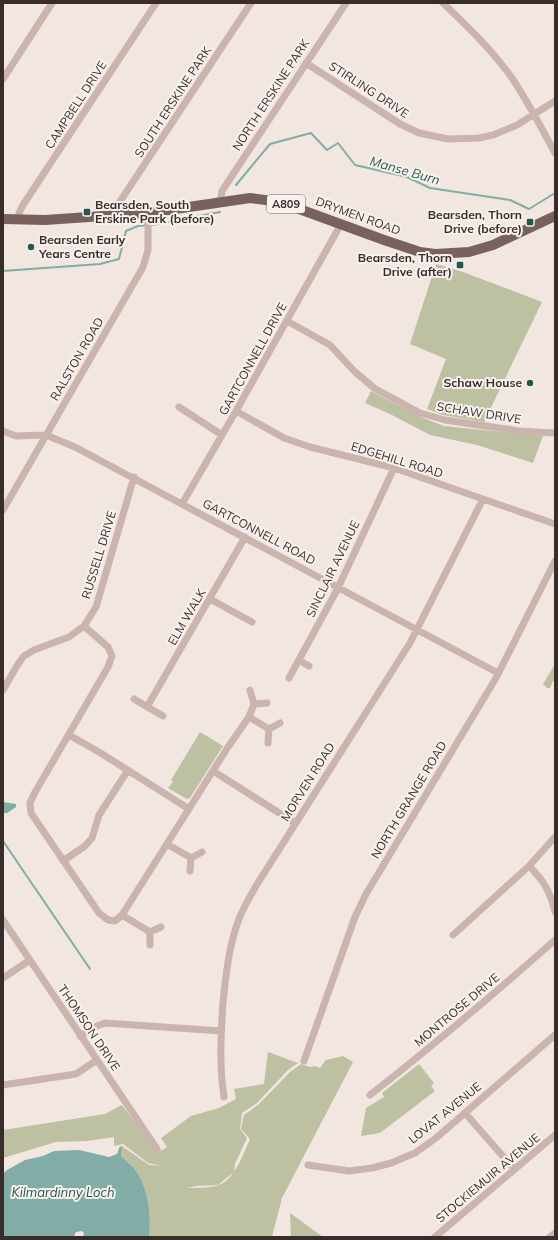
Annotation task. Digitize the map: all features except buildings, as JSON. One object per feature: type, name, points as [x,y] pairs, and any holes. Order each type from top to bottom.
[{"type":"main road","name":"DRYMEN ROAD","points":[[3,219],[45,220],[116,215],[148,216],[220,202],[250,198],[280,202],[420,252],[447,254],[468,252],[493,245],[555,216]]},
{"type":"street","points":[[3,79],[52,3]]},
{"type":"street","name":"CAMPBELL DRIVE","points":[[18,220],[19,213],[23,205],[156,3]]},
{"type":"street","name":"SOUTH ERSKINE PARK","points":[[116,215],[117,206],[251,3]]},
{"type":"street","name":"NORTH ERSKINE PARK","points":[[220,202],[222,191],[346,3]]},
{"type":"street","points":[[443,3],[468,27],[512,78],[535,115],[555,153]]},
{"type":"street","name":"STIRLING DRIVE","points":[[306,63],[400,124],[409,129],[430,136],[455,139],[479,138],[508,130],[535,115],[555,101]]},
{"type":"street","name":"RALSTON ROAD","points":[[3,510],[143,267],[148,250],[148,216]]},
{"type":"street","name":"GARTCONNELL DRIVE","points":[[182,504],[341,224]]},
{"type":"street","name":"SCHAW DRIVE","points":[[287,320],[330,345],[354,371],[374,388],[420,413],[445,420],[519,431],[555,433]]},
{"type":"street","points":[[179,407],[222,434]]},
{"type":"street","name":"EDGEHILL ROAD","points":[[236,411],[284,438],[310,447],[394,468],[555,524]]},
{"type":"street","name":"GARTCONNELL ROAD","points":[[3,431],[16,436],[46,435],[75,447],[134,477],[498,673]]},
{"type":"street","name":"SINCLAIR AVENUE","points":[[289,678],[338,587],[394,468]]},
{"type":"street","name":"RUSSELL DRIVE","points":[[3,690],[24,656],[34,650],[69,637],[84,626],[96,607],[134,477]]},
{"type":"street","name":"MORVEN ROAD","points":[[224,1097],[221,1080],[220,1057],[225,980],[231,945],[239,918],[256,886],[417,629],[483,499]]},
{"type":"street","name":"ELM WALK","points":[[147,707],[169,677],[245,537]]},
{"type":"street","name":"NORTH GRANGE ROAD","points":[[304,1061],[355,917],[366,894],[498,673],[555,561]]},
{"type":"street","points":[[210,599],[252,622]]},
{"type":"street","points":[[84,626],[108,647],[112,656],[108,667],[30,803],[31,813],[99,913],[108,920],[116,921],[122,915],[249,717],[254,704],[250,690]]},
{"type":"street","points":[[299,660],[309,666]]},
{"type":"street","points":[[134,700],[163,716]]},
{"type":"street","points":[[254,704],[266,703]]},
{"type":"street","points":[[249,717],[269,729]]},
{"type":"street","points":[[269,729],[280,723]]},
{"type":"street","points":[[268,743],[269,729]]},
{"type":"street","points":[[69,735],[189,809]]},
{"type":"street","points":[[63,861],[85,846],[92,838],[99,815],[128,770]]},
{"type":"street","points":[[213,771],[295,824]]},
{"type":"street","points":[[453,935],[529,866],[555,837]]},
{"type":"street","points":[[167,844],[191,858]]},
{"type":"street","points":[[191,858],[202,852]]},
{"type":"street","points":[[190,871],[191,858]]},
{"type":"street","points":[[529,866],[548,888],[555,912]]},
{"type":"street","points":[[122,915],[150,932]]},
{"type":"street","name":"THOMSON DRIVE","points":[[3,920],[157,1149]]},
{"type":"street","points":[[150,932],[161,926]]},
{"type":"street","points":[[150,932],[150,945]]},
{"type":"street","name":"MONTROSE DRIVE","points":[[370,1095],[428,1049],[555,940]]},
{"type":"street","points":[[3,978],[30,960]]},
{"type":"street","points":[[80,1036],[96,1026],[105,1023],[221,1031]]},
{"type":"street","name":"LOVAT AVENUE","points":[[308,1165],[349,1171],[392,1164],[415,1153],[436,1138],[555,1035]]},
{"type":"street","points":[[3,1085],[76,1074],[97,1060]]},
{"type":"street","points":[[465,1113],[514,1169]]},
{"type":"street","name":"STOCKIEMUIR AVENUE","points":[[435,1237],[555,1135]]},
{"type":"street","points":[[550,1237],[555,1233]]},
{"type":"green space","points":[[436,264],[463,272],[542,302],[484,422],[443,415],[427,409],[446,359],[410,344]]},
{"type":"green space","points":[[371,391],[423,418],[444,426],[543,436],[533,463],[477,445],[430,435],[365,403]]},
{"type":"green space","points":[[555,664],[555,681],[553,681],[550,688],[547,688],[543,684]]},
{"type":"green space","points":[[200,732],[223,746],[190,798],[187,799],[168,788],[173,782],[171,780]]},
{"type":"green space","points":[[268,1052],[298,1063],[288,1070],[257,1103],[242,1113],[240,1129],[247,1138],[235,1164],[234,1172],[250,1139],[241,1129],[244,1115],[259,1104],[290,1072],[301,1064],[320,1068],[326,1060],[343,1056],[353,1062],[282,1198],[272,1237],[149,1237],[150,1219],[148,1200],[138,1174],[121,1156],[122,1149],[120,1146],[149,1165],[161,1166],[148,1163],[123,1144],[114,1146],[114,1137],[87,1141],[56,1142],[3,1158],[3,1130],[105,1114],[122,1105],[157,1153],[167,1147],[161,1138],[191,1116],[219,1108],[236,1099],[234,1089],[264,1084]],"holes":[[[233,1172],[225,1182],[219,1185],[187,1188],[218,1185]]]},
{"type":"green space","points":[[419,1064],[434,1083],[431,1086],[435,1091],[380,1133],[361,1136],[366,1108],[384,1097],[382,1093]]},
{"type":"green space","points":[[290,1213],[323,1237],[291,1237]]},
{"type":"water","points":[[3,802],[16,804],[16,807],[7,813],[3,813]]},
{"type":"water","name":"Kilmardinny Loch","points":[[120,1146],[122,1149],[121,1156],[138,1174],[148,1200],[150,1219],[149,1237],[83,1237],[84,1233],[82,1231],[76,1232],[74,1237],[3,1237],[3,1174],[7,1170],[25,1160],[43,1156],[54,1151],[79,1150],[109,1157],[117,1154]]},
{"type":"waterway","name":"Manse Burn","points":[[236,185],[270,144],[311,133],[327,150],[338,143],[355,165],[407,177],[430,188],[510,200],[529,209],[555,193]]},
{"type":"waterway","name":"Manse Burn","points":[[3,271],[100,264],[119,259],[126,231],[138,226],[159,224],[220,212]]},
{"type":"waterway","points":[[3,841],[90,969]]},
{"type":"place","name":"Bearsden, South Erskine Park (before)","points":[[87,212]]},
{"type":"place","name":"Bearsden, Thorn Drive (before)","points":[[530,222]]},
{"type":"place","name":"Bearsden Early Years Centre","points":[[31,247]]},
{"type":"place","name":"Bearsden, Thorn Drive (after)","points":[[460,265]]},
{"type":"place","name":"Schaw House","points":[[530,383]]}]
